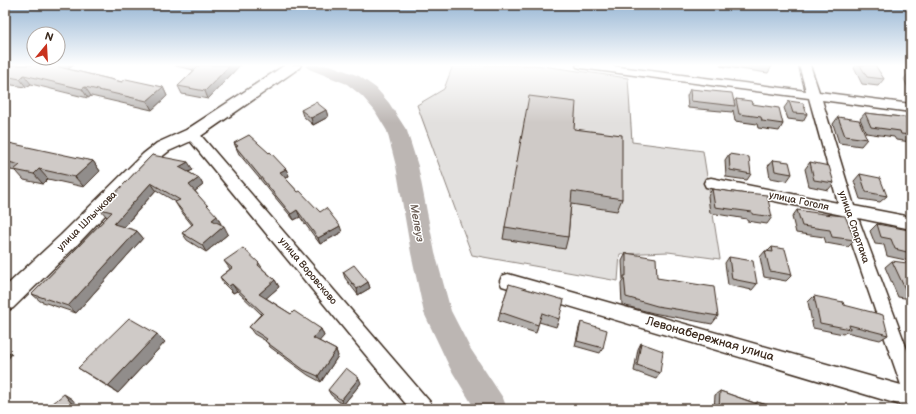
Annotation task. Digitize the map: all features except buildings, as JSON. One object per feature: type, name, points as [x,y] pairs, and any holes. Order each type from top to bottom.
[{"type":"street","name":"улица Шлычкова","points":[[5,301],[68,241],[149,158],[162,147],[192,134],[267,84]]},
{"type":"street","points":[[736,84],[911,108]]},
{"type":"street","name":"улица Спартака","points":[[811,84],[848,211],[911,386]]},
{"type":"street","name":"улица Воровсково","points":[[192,134],[423,409]]},
{"type":"street","name":"улица Гоголя","points":[[711,183],[911,223]]},
{"type":"street","name":"Левонабережная улица","points":[[508,281],[911,398]]},
{"type":"shaded area","points":[[446,84],[628,84],[632,142],[703,151],[720,259],[668,252],[620,254],[618,281],[472,255],[417,105],[444,89]]},
{"type":"waterway","name":"Мелеуз","points":[[359,84],[369,92],[382,107],[397,131],[407,166],[423,253],[438,313],[460,358],[492,409]]}]
